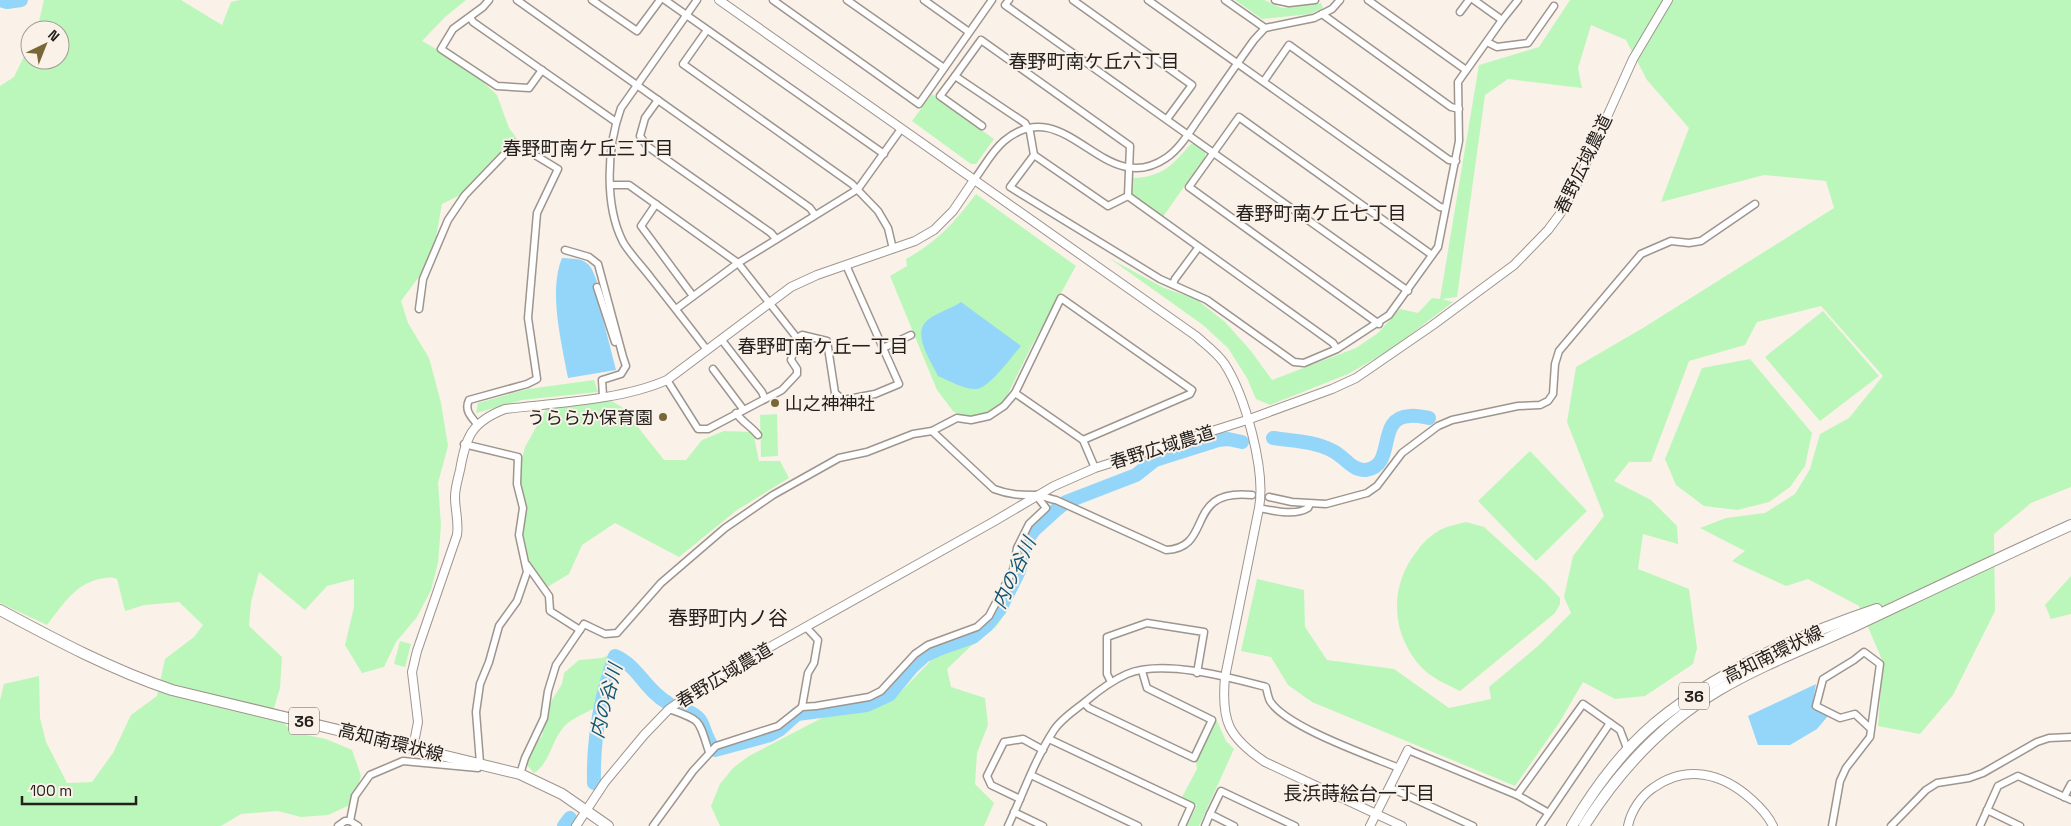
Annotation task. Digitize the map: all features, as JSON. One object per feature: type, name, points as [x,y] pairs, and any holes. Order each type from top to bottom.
[{"type":"main road","name":"36","points":[[1856,620],[1918,595],[2071,525]]},
{"type":"main road","name":"高知南環状線","points":[[0,610],[93,658],[139,679],[172,690],[520,774],[562,794],[608,826]]},
{"type":"main road","name":"高知南環状線","points":[[1572,826],[1604,779],[1628,751],[1654,724],[1682,703],[1734,670],[1793,640],[1856,620]]},
{"type":"main road","name":"高知南環状線","points":[[1584,826],[1611,786],[1634,758],[1661,732],[1688,711],[1717,691],[1746,675],[1856,620]]},
{"type":"street","points":[[489,0],[483,7],[453,29],[441,49],[497,86],[528,88],[542,70]]},
{"type":"street","points":[[518,0],[810,208],[815,215]]},
{"type":"street","points":[[592,0],[637,31],[660,0]]},
{"type":"street","points":[[665,0],[884,154]]},
{"type":"street","points":[[697,0],[621,108],[616,122],[612,145],[611,184],[615,219],[624,244],[707,350]]},
{"type":"street","points":[[720,0],[1196,336],[1212,349],[1224,363],[1234,382],[1247,420],[1261,481],[1259,508],[1225,677],[1224,711],[1233,733],[1250,752],[1265,762],[1402,826]]},
{"type":"street","points":[[773,0],[919,104],[992,0]]},
{"type":"street","points":[[848,0],[944,68]]},
{"type":"street","points":[[924,0],[969,32]]},
{"type":"street","points":[[998,0],[1007,3],[1408,290]]},
{"type":"street","points":[[1073,0],[1192,85],[1167,119]]},
{"type":"street","points":[[1148,0],[1440,207],[1446,208]]},
{"type":"street","points":[[1225,0],[1265,28]]},
{"type":"street","points":[[1275,0],[1289,3],[1315,0]]},
{"type":"street","points":[[413,748],[418,722],[412,672],[417,651],[457,536],[455,492],[464,444],[478,425],[489,415],[505,409],[648,388],[667,380],[768,302],[791,287],[817,275],[915,241],[934,230],[953,211],[1000,145],[1027,127],[1044,127],[1062,132],[1105,160],[1119,166],[1129,168],[1147,167],[1165,160],[1188,134],[1265,28],[1314,18],[1332,9],[1340,0]]},
{"type":"street","points":[[1368,0],[1466,70]]},
{"type":"street","points":[[1460,12],[1469,0]]},
{"type":"street","points":[[1474,0],[1502,20]]},
{"type":"street","points":[[1034,154],[1010,187],[1160,279],[1207,300],[1294,362],[1304,363],[1337,349],[1390,315],[1438,247],[1459,141],[1458,82],[1518,0]]},
{"type":"street","name":"春野広域農道","points":[[576,826],[621,761],[669,709],[711,680],[993,522],[1036,495],[1095,468],[1247,420],[1332,389],[1356,378],[1433,325],[1514,264],[1531,249],[1552,225],[1574,190],[1633,59],[1668,0]]},
{"type":"street","points":[[1487,42],[1497,47],[1528,43],[1554,6]]},
{"type":"street","points":[[1322,14],[1451,107],[1458,109]]},
{"type":"street","points":[[470,17],[473,22],[616,122]]},
{"type":"street","points":[[707,30],[683,64],[858,189],[881,216],[888,228],[893,249]]},
{"type":"street","points":[[982,126],[940,96],[980,40],[1130,146],[1128,196]]},
{"type":"street","points":[[1264,81],[1289,45],[1449,160],[1456,161]]},
{"type":"street","points":[[955,76],[1026,123],[1030,132],[1034,154],[1108,206],[1128,196]]},
{"type":"street","points":[[658,100],[645,118],[640,136],[647,146],[771,233],[776,239]]},
{"type":"street","points":[[1378,324],[1189,187],[1239,117],[1432,255]]},
{"type":"street","points":[[676,309],[738,263],[858,189],[901,129]]},
{"type":"street","points":[[419,309],[423,279],[448,220],[465,195],[515,144],[558,169],[537,213],[528,318],[537,379],[527,384],[469,400],[467,405],[470,416],[478,425]]},
{"type":"street","points":[[611,184],[629,184],[738,263],[797,338]]},
{"type":"street","points":[[1128,196],[1333,343],[1337,349]]},
{"type":"street","points":[[656,204],[641,226],[693,296]]},
{"type":"street","points":[[1269,497],[1310,504],[1326,504],[1367,493],[1377,486],[1402,453],[1438,426],[1518,406],[1540,405],[1548,401],[1552,394],[1555,364],[1559,351],[1641,254],[1671,241],[1689,242],[1701,240],[1755,204]]},
{"type":"street","points":[[1173,284],[1198,248]]},
{"type":"street","points":[[565,250],[589,257],[598,264],[626,366],[621,374],[602,380],[603,396]]},
{"type":"street","points":[[667,380],[698,429],[708,429],[782,390],[797,374],[797,369],[791,360],[797,338],[802,335],[827,341],[835,393],[843,400],[875,394],[898,384],[884,348],[846,265]]},
{"type":"street","points":[[597,286],[620,357],[623,357]]},
{"type":"street","points":[[520,774],[525,758],[544,718],[548,691],[556,665],[584,624],[606,634],[618,633],[661,583],[725,528],[773,495],[839,458],[867,452],[913,434],[932,431],[957,418],[971,420],[989,416],[1004,406],[1015,392],[1061,298],[1192,390],[1190,394],[1083,440]]},
{"type":"street","points":[[884,348],[911,335]]},
{"type":"street","points":[[721,339],[762,392],[764,399]]},
{"type":"street","points":[[714,369],[743,409]]},
{"type":"street","points":[[1015,392],[1083,440],[1095,468]]},
{"type":"street","points":[[736,413],[743,423],[752,427],[758,435]]},
{"type":"street","points":[[932,431],[994,489],[1026,497],[1036,495],[1056,500],[1166,550],[1176,549],[1192,539],[1206,509],[1213,502],[1226,495],[1252,495]]},
{"type":"street","points":[[350,820],[356,796],[370,775],[403,760],[478,768],[480,763],[476,712],[480,684],[489,662],[499,626],[517,601],[526,572],[526,565],[519,535],[522,508],[517,484],[518,457],[464,444]]},
{"type":"street","points":[[653,826],[693,771],[712,749],[778,726],[802,707],[869,697],[881,691],[915,654],[928,645],[977,627],[989,616],[1013,570],[1017,548],[1028,524],[1046,508],[1036,495]]},
{"type":"street","points":[[1259,508],[1281,512],[1303,511],[1310,504]]},
{"type":"street","points":[[526,565],[549,596],[550,611],[580,630]]},
{"type":"street","points":[[1111,682],[1108,674],[1107,637],[1147,623],[1204,632],[1197,673]]},
{"type":"street","points":[[802,707],[808,673],[814,663],[818,640],[806,627]]},
{"type":"street","points":[[1832,826],[1840,781],[1846,768],[1870,738],[1880,664],[1864,652],[1823,679],[1816,706],[1840,718],[1855,714],[1871,729]]},
{"type":"street","points":[[1008,826],[1043,750],[1056,727],[1111,682],[1142,670],[1163,668],[1225,677],[1266,687],[1270,701],[1294,722],[1309,731],[1400,768]]},
{"type":"street","points":[[1084,703],[1090,708],[1194,758],[1212,720],[1147,688],[1142,670]]},
{"type":"street","points":[[1516,795],[1584,704],[1620,730],[1628,751]]},
{"type":"street","points":[[669,709],[695,719],[700,724],[712,749]]},
{"type":"street","points":[[1540,826],[1547,812],[1610,723]]},
{"type":"street","points":[[1891,826],[1926,790],[1937,783],[1969,778],[2037,742],[2049,738],[2071,737]]},
{"type":"street","points":[[1020,799],[991,785],[987,776],[1004,742],[1023,739],[1043,750]]},
{"type":"street","points":[[1049,739],[1191,806],[1182,826]]},
{"type":"street","points":[[1370,826],[1391,788],[1408,750],[1516,795],[1547,812]]},
{"type":"street","points":[[1628,826],[1636,805],[1646,793],[1660,783],[1678,775],[1698,773],[1713,775],[1730,783],[1764,811],[1773,826]]},
{"type":"street","points":[[1031,775],[1138,826]]},
{"type":"street","points":[[1980,826],[1998,786],[2018,776],[2068,798],[2071,784]]},
{"type":"street","points":[[1391,788],[1472,826]]},
{"type":"street","points":[[1205,826],[1221,791],[1295,826]]},
{"type":"street","points":[[1987,810],[2020,826]]},
{"type":"street","points":[[1014,812],[1043,826]]},
{"type":"street","points":[[1210,814],[1234,826]]},
{"type":"street","points":[[338,826],[344,821],[350,820],[358,826]]},
{"type":"green space","points":[[44,0],[181,0],[222,25],[231,2],[240,0],[466,0],[445,17],[422,41],[466,66],[497,95],[509,128],[516,137],[460,195],[442,204],[436,237],[421,274],[401,301],[408,323],[429,358],[441,403],[448,446],[438,483],[441,525],[438,563],[431,590],[417,617],[396,642],[384,667],[362,673],[345,645],[354,607],[354,579],[327,586],[305,610],[259,572],[251,602],[249,626],[282,657],[280,688],[273,711],[292,732],[326,739],[352,750],[361,776],[352,804],[328,815],[301,817],[278,811],[241,814],[221,826],[0,826],[0,700],[4,684],[39,676],[40,718],[46,742],[67,783],[92,782],[113,753],[131,715],[157,696],[165,659],[194,637],[203,625],[179,602],[144,605],[125,611],[117,579],[112,578],[99,579],[82,586],[69,597],[47,625],[0,603],[0,86],[14,77],[20,65],[20,70],[70,70],[70,20],[39,20]]},
{"type":"green space","points":[[1235,0],[1264,0],[1282,8],[1321,3],[1323,8],[1310,14],[1262,19]]},
{"type":"green space","points":[[1570,0],[2071,0],[2071,487],[2031,503],[1994,534],[1995,611],[1953,695],[1920,734],[1878,726],[1883,662],[1859,606],[1808,579],[1786,586],[1732,561],[1745,551],[1700,528],[1726,518],[1765,513],[1795,494],[1810,469],[1820,434],[1849,418],[1883,376],[1821,306],[1757,322],[1745,345],[1689,361],[1651,462],[1629,462],[1614,481],[1651,500],[1677,526],[1678,544],[1643,534],[1638,569],[1689,589],[1697,648],[1693,664],[1645,696],[1615,699],[1583,682],[1559,723],[1515,786],[1312,702],[1288,685],[1271,657],[1241,651],[1257,579],[1304,590],[1305,627],[1327,660],[1394,669],[1449,708],[1491,699],[1489,687],[1538,646],[1571,613],[1564,597],[1573,556],[1604,516],[1567,422],[1576,367],[1643,328],[1834,208],[1826,181],[1764,175],[1661,202],[1689,128],[1647,80],[1626,40],[1591,25],[1578,68],[1582,88],[1508,79],[1485,95],[1457,297],[1442,299],[1453,302],[1390,350],[1348,374],[1270,405],[1256,399],[1247,378],[1228,348],[1203,325],[1109,258],[1164,288],[1196,299],[1225,322],[1251,351],[1272,380],[1356,348],[1378,333],[1400,309],[1418,313],[1432,298],[1440,299],[1479,65],[1539,47]]},
{"type":"green space","points":[[932,94],[994,139],[976,164],[971,164],[912,121]]},
{"type":"green space","points":[[1191,144],[1196,144],[1205,151],[1205,157],[1162,218],[1131,195],[1132,178],[1159,173],[1166,169]]},
{"type":"green space","points":[[976,194],[1076,266],[1031,347],[1004,402],[983,415],[962,417],[953,411],[937,390],[890,276],[907,266],[906,259],[927,246],[945,231]]},
{"type":"green space","points":[[1823,311],[1879,376],[1820,421],[1765,357]]},
{"type":"green space","points":[[1750,359],[1812,433],[1805,466],[1790,487],[1769,502],[1737,510],[1704,506],[1676,485],[1665,459],[1702,368]]},
{"type":"green space","points":[[594,380],[598,392],[522,400],[476,413],[478,403],[528,389]]},
{"type":"green space","points":[[608,399],[622,407],[664,460],[686,460],[702,440],[724,431],[753,432],[759,461],[780,461],[789,478],[737,510],[679,557],[615,523],[582,545],[569,574],[544,589],[532,572],[523,544],[525,504],[519,470],[525,447],[545,411],[556,407]]},
{"type":"green space","points":[[777,414],[778,456],[761,457],[760,415]]},
{"type":"green space","points":[[1530,451],[1587,511],[1536,561],[1478,501]]},
{"type":"green space","points":[[1466,522],[1484,527],[1546,583],[1560,598],[1560,604],[1555,613],[1460,691],[1431,675],[1416,661],[1402,634],[1398,620],[1397,605],[1402,577],[1408,564],[1420,547],[1438,531]]},
{"type":"green space","points":[[2071,576],[2071,614],[2051,619],[2045,605]]},
{"type":"green space","points":[[997,603],[1009,608],[996,627],[971,646],[947,669],[951,687],[985,698],[988,725],[977,753],[975,784],[994,803],[984,826],[720,826],[711,806],[720,784],[733,768],[749,756],[839,709],[868,709],[892,701],[940,651],[972,628]]},
{"type":"green space","points":[[400,641],[411,644],[405,667],[394,664]]},
{"type":"green space","points":[[615,652],[606,690],[601,701],[563,728],[544,764],[534,773],[527,765],[530,751],[542,736],[545,718],[552,700],[562,684],[564,673],[579,660],[602,658]]},
{"type":"green space","points":[[1214,720],[1217,721],[1226,741],[1234,749],[1199,826],[1187,826],[1197,805],[1182,797],[1197,769],[1196,762]]},
{"type":"water","points":[[562,258],[581,260],[586,262],[592,269],[597,282],[594,284],[616,370],[568,378],[556,302],[558,271]]},
{"type":"water","points":[[961,302],[1021,346],[994,378],[981,388],[971,389],[938,376],[927,355],[922,339],[921,331],[929,319]]},
{"type":"water","points":[[1816,684],[1812,707],[1828,716],[1817,729],[1790,745],[1758,745],[1748,716]]},
{"type":"waterway","points":[[0,0],[7,2],[21,0]]},
{"type":"waterway","name":"内の谷川","points":[[1273,438],[1319,445],[1337,454],[1357,468],[1366,470],[1375,467],[1381,460],[1389,432],[1399,418],[1412,416],[1429,418]]},
{"type":"waterway","name":"内の谷川","points":[[676,707],[688,711],[700,720],[715,750],[770,735],[779,730],[797,714],[867,705],[889,695],[912,667],[924,656],[973,637],[986,626],[1000,609],[1019,571],[1025,543],[1034,530],[1066,502],[1136,475],[1155,460],[1218,440],[1228,439],[1242,442]]},
{"type":"waterway","name":"内の谷川","points":[[594,783],[599,718],[615,656],[630,666],[660,698],[668,703]]},
{"type":"waterway","name":"内の谷川","points":[[564,826],[570,818]]},
{"type":"place","name":"山之神神社","points":[[775,403]]},
{"type":"place","name":"うららか保育園","points":[[663,417]]},
{"type":"district","name":"春野町南ケ丘六丁目","points":[[1094,61]]},
{"type":"district","name":"春野町南ケ丘三丁目","points":[[588,148]]},
{"type":"district","name":"春野町南ケ丘七丁目","points":[[1321,213]]},
{"type":"district","name":"春野町南ケ丘一丁目","points":[[823,346]]},
{"type":"district","name":"春野町内ノ谷","points":[[728,618]]},
{"type":"district","name":"長浜蒔絵台一丁目","points":[[1359,793]]}]
